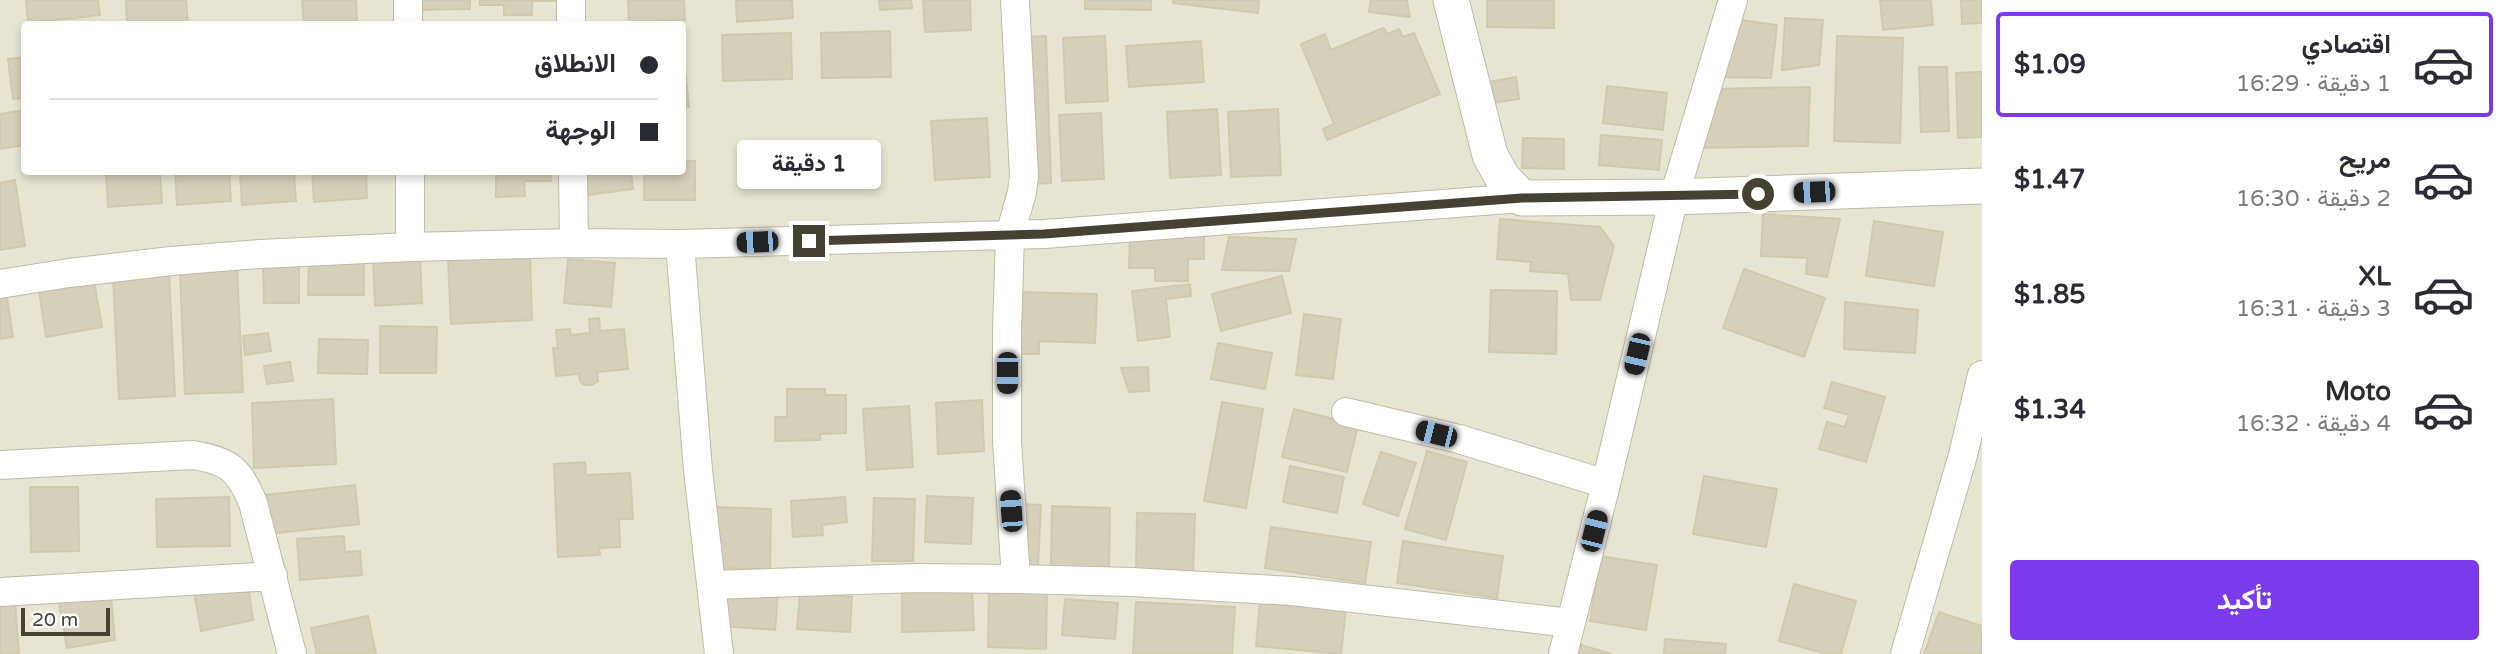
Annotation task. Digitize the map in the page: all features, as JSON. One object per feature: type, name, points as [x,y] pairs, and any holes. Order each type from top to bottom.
[{"type":"street","points":[[408,0],[408,21]]},
{"type":"street","points":[[571,0],[571,21]]},
{"type":"street","points":[[1015,0],[1024,175],[1010,235],[1007,441],[1016,579]]},
{"type":"street","points":[[1451,0],[1490,155],[1502,177],[1522,198]]},
{"type":"street","points":[[1563,654],[1674,197],[1733,0]]},
{"type":"street","points":[[410,175],[410,247]]},
{"type":"street","points":[[573,175],[574,243]]},
{"type":"street","points":[[0,284],[171,261],[260,254],[410,247],[574,243],[680,244],[1010,235],[1522,198],[1674,197],[1982,186]]},
{"type":"street","points":[[680,244],[698,470],[719,654]]},
{"type":"street","points":[[1905,654],[1972,457],[1982,375]]},
{"type":"street","points":[[1346,412],[1459,439],[1606,484]]},
{"type":"street","points":[[0,465],[193,455],[218,460],[232,467],[245,484],[273,576],[292,654]]},
{"type":"street","points":[[0,592],[273,576]]},
{"type":"street","points":[[711,585],[917,578],[1132,582],[1292,592],[1570,623]]},
{"type":"shaded area","points":[[0,0],[1982,0],[1982,654],[0,654]]},
{"type":"building","points":[[26,0],[98,0],[100,15],[28,21]]},
{"type":"building","points":[[126,0],[186,0],[188,21],[127,21]]},
{"type":"building","points":[[302,0],[356,0],[357,21],[304,21]]},
{"type":"building","points":[[418,0],[470,0],[470,9],[418,10]]},
{"type":"building","points":[[480,0],[557,1],[532,1],[532,15],[504,15],[504,5],[480,5]]},
{"type":"building","points":[[628,0],[684,0],[685,20],[629,21]]},
{"type":"building","points":[[736,0],[792,0],[793,18],[737,22]]},
{"type":"building","points":[[879,0],[911,0],[912,8],[880,10]]},
{"type":"building","points":[[923,0],[970,0],[971,30],[925,32]]},
{"type":"building","points":[[1085,0],[1151,0],[1151,10],[1085,9]]},
{"type":"building","points":[[1173,0],[1259,0],[1258,13],[1173,3]]},
{"type":"building","points":[[1371,0],[1407,0],[1410,17],[1369,12]]},
{"type":"building","points":[[1487,0],[1554,0],[1554,28],[1487,27]]},
{"type":"building","points":[[1880,0],[1931,0],[1933,25],[1883,30]]},
{"type":"building","points":[[1961,0],[1982,0],[1982,23],[1962,24]]},
{"type":"building","points":[[1785,18],[1823,20],[1819,65],[1782,70]]},
{"type":"building","points":[[1735,19],[1777,25],[1771,78],[1717,77]]},
{"type":"building","points":[[1383,28],[1388,34],[1399,29],[1403,37],[1414,33],[1440,94],[1327,140],[1323,129],[1334,124],[1301,44],[1325,34],[1331,50]]},
{"type":"building","points":[[890,31],[891,77],[822,78],[821,33]]},
{"type":"building","points":[[791,33],[792,79],[723,81],[722,35]]},
{"type":"building","points":[[1046,36],[1051,183],[1028,184],[1022,37]]},
{"type":"building","points":[[1105,36],[1108,101],[1066,103],[1063,38]]},
{"type":"building","points":[[1837,36],[1903,38],[1900,143],[1834,141]]},
{"type":"building","points":[[1201,41],[1204,82],[1129,87],[1126,46]]},
{"type":"building","points":[[21,57],[21,98],[13,99],[8,59]]},
{"type":"building","points":[[1919,67],[1947,67],[1949,131],[1921,132]]},
{"type":"building","points":[[1982,72],[1982,137],[1958,138],[1956,73]]},
{"type":"building","points":[[1516,77],[1519,99],[1492,103],[1489,82]]},
{"type":"building","points":[[686,79],[689,107],[686,107]]},
{"type":"building","points":[[1607,86],[1667,93],[1663,130],[1603,123]]},
{"type":"building","points":[[1810,87],[1808,146],[1697,148],[1713,89]]},
{"type":"building","points":[[1217,109],[1221,175],[1170,178],[1167,112]]},
{"type":"building","points":[[1278,109],[1281,175],[1231,177],[1228,112]]},
{"type":"building","points":[[21,110],[21,146],[0,149],[0,114]]},
{"type":"building","points":[[1101,113],[1104,179],[1062,181],[1059,115]]},
{"type":"building","points":[[987,118],[990,177],[935,180],[931,121]]},
{"type":"building","points":[[1601,135],[1662,140],[1659,170],[1599,165]]},
{"type":"building","points":[[1523,138],[1564,139],[1564,169],[1522,168]]},
{"type":"building","points":[[686,161],[695,161],[695,200],[644,200],[644,175],[686,175]]},
{"type":"building","points":[[106,175],[160,175],[162,203],[108,207]]},
{"type":"building","points":[[175,175],[229,175],[231,201],[177,205]]},
{"type":"building","points":[[240,175],[294,175],[296,201],[242,205]]},
{"type":"building","points":[[312,175],[366,175],[367,198],[314,202]]},
{"type":"building","points":[[496,175],[550,175],[551,181],[524,181],[525,196],[496,197]]},
{"type":"building","points":[[585,175],[631,175],[633,189],[581,196]]},
{"type":"building","points":[[15,180],[25,246],[0,250],[0,183]]},
{"type":"building","points":[[1763,214],[1840,219],[1827,277],[1806,274],[1807,258],[1761,256]]},
{"type":"building","points":[[1500,219],[1600,227],[1614,246],[1600,300],[1571,300],[1568,274],[1530,271],[1531,262],[1497,259]]},
{"type":"building","points":[[1874,221],[1943,232],[1934,286],[1866,276]]},
{"type":"building","points":[[1130,234],[1204,234],[1204,259],[1188,259],[1188,281],[1155,281],[1155,268],[1129,268]]},
{"type":"building","points":[[1229,237],[1296,239],[1289,271],[1222,270]]},
{"type":"building","points":[[530,256],[532,320],[451,324],[448,259]]},
{"type":"building","points":[[420,257],[422,303],[375,306],[373,259]]},
{"type":"building","points":[[309,258],[364,259],[364,295],[308,295]]},
{"type":"building","points":[[568,259],[615,263],[611,307],[564,303]]},
{"type":"building","points":[[263,262],[299,262],[299,303],[264,303]]},
{"type":"building","points":[[237,268],[243,392],[185,394],[180,271]]},
{"type":"building","points":[[1744,269],[1825,298],[1804,357],[1723,328]]},
{"type":"building","points":[[169,274],[175,396],[119,399],[113,277]]},
{"type":"building","points":[[1282,276],[1291,313],[1221,331],[1212,294]]},
{"type":"building","points":[[94,281],[102,327],[46,337],[39,291]]},
{"type":"building","points":[[1190,284],[1191,296],[1166,299],[1170,337],[1138,341],[1132,291]]},
{"type":"building","points":[[1491,290],[1557,291],[1556,354],[1489,352]]},
{"type":"building","points":[[6,291],[13,337],[0,339],[0,292]]},
{"type":"building","points":[[1018,292],[1097,294],[1095,343],[1039,341],[1039,354],[1016,354]]},
{"type":"building","points":[[1845,302],[1918,310],[1915,353],[1844,349]]},
{"type":"building","points":[[1304,314],[1341,319],[1333,379],[1296,375]]},
{"type":"building","points":[[599,318],[600,331],[624,329],[628,369],[597,372],[598,381],[592,385],[584,385],[579,374],[556,376],[553,348],[558,348],[556,330],[570,329],[571,335],[590,333],[589,319]]},
{"type":"building","points":[[380,326],[437,327],[436,373],[380,373]]},
{"type":"building","points":[[268,333],[271,351],[245,355],[243,336]]},
{"type":"building","points":[[319,339],[368,340],[367,374],[318,373]]},
{"type":"building","points":[[1218,343],[1272,353],[1265,389],[1211,379]]},
{"type":"building","points":[[290,362],[293,381],[267,384],[264,366]]},
{"type":"building","points":[[1148,367],[1149,391],[1129,392],[1121,368]]},
{"type":"building","points":[[1832,382],[1885,397],[1866,462],[1819,449],[1827,422],[1845,427],[1849,415],[1824,408]]},
{"type":"building","points":[[787,389],[825,389],[825,395],[846,395],[846,433],[820,434],[820,440],[775,441],[775,417],[787,417]]},
{"type":"building","points":[[333,399],[336,464],[254,468],[252,403]]},
{"type":"building","points":[[982,400],[984,451],[938,454],[936,403]]},
{"type":"building","points":[[1222,402],[1263,409],[1246,508],[1204,501]]},
{"type":"building","points":[[909,406],[913,467],[867,470],[863,409]]},
{"type":"building","points":[[1294,409],[1358,425],[1347,472],[1282,457]]},
{"type":"building","points":[[1427,451],[1467,462],[1446,540],[1405,529]]},
{"type":"building","points":[[1381,452],[1416,463],[1398,516],[1363,504]]},
{"type":"building","points":[[585,462],[586,475],[630,473],[633,519],[619,519],[620,547],[599,548],[600,555],[558,557],[554,464]]},
{"type":"building","points":[[1290,466],[1344,477],[1337,513],[1283,502]]},
{"type":"building","points":[[1704,476],[1777,489],[1766,547],[1693,534]]},
{"type":"building","points":[[355,485],[359,524],[269,534],[265,495]]},
{"type":"building","points":[[30,487],[78,487],[79,551],[31,552]]},
{"type":"building","points":[[927,496],[973,498],[971,544],[925,542]]},
{"type":"building","points":[[229,497],[230,546],[157,547],[156,499]]},
{"type":"building","points":[[845,497],[847,522],[822,525],[823,535],[793,537],[791,501]]},
{"type":"building","points":[[874,498],[915,499],[913,561],[872,561]]},
{"type":"building","points":[[1021,504],[1041,505],[1038,566],[1018,565]]},
{"type":"building","points":[[1052,506],[1110,508],[1109,568],[1051,567]]},
{"type":"building","points":[[714,507],[771,509],[770,569],[712,568]]},
{"type":"building","points":[[1137,513],[1195,514],[1193,575],[1136,573]]},
{"type":"building","points":[[1271,527],[1371,542],[1365,583],[1265,568]]},
{"type":"building","points":[[344,536],[345,552],[360,551],[362,575],[300,580],[297,539]]},
{"type":"building","points":[[1403,541],[1503,556],[1497,598],[1397,583]]},
{"type":"building","points":[[1600,556],[1657,565],[1646,630],[1590,621]]},
{"type":"building","points":[[1794,584],[1856,601],[1841,654],[1827,654],[1779,641]]},
{"type":"building","points":[[989,587],[1047,588],[1046,649],[988,647]]},
{"type":"building","points":[[972,588],[974,630],[902,632],[902,590]]},
{"type":"building","points":[[726,590],[778,594],[775,630],[723,626]]},
{"type":"building","points":[[194,591],[249,592],[253,620],[201,631]]},
{"type":"building","points":[[800,593],[852,597],[850,632],[797,629]]},
{"type":"building","points":[[111,596],[115,640],[67,648],[58,597]]},
{"type":"building","points":[[1065,599],[1118,603],[1115,639],[1062,635]]},
{"type":"building","points":[[1260,599],[1346,608],[1341,654],[1256,646]]},
{"type":"building","points":[[15,600],[19,654],[0,654],[0,601]]},
{"type":"building","points":[[1136,602],[1235,607],[1232,654],[1133,654]]},
{"type":"building","points":[[1939,612],[1982,626],[1982,654],[1924,654]]},
{"type":"building","points":[[368,616],[376,654],[317,654],[311,628]]},
{"type":"building","points":[[1665,639],[1726,644],[1725,654],[1664,654]]},
{"type":"building","points":[[1581,645],[1612,654],[1578,654]]},
{"type":"route","points":[[809,241],[1044,234],[1522,198],[1758,194]]}]
